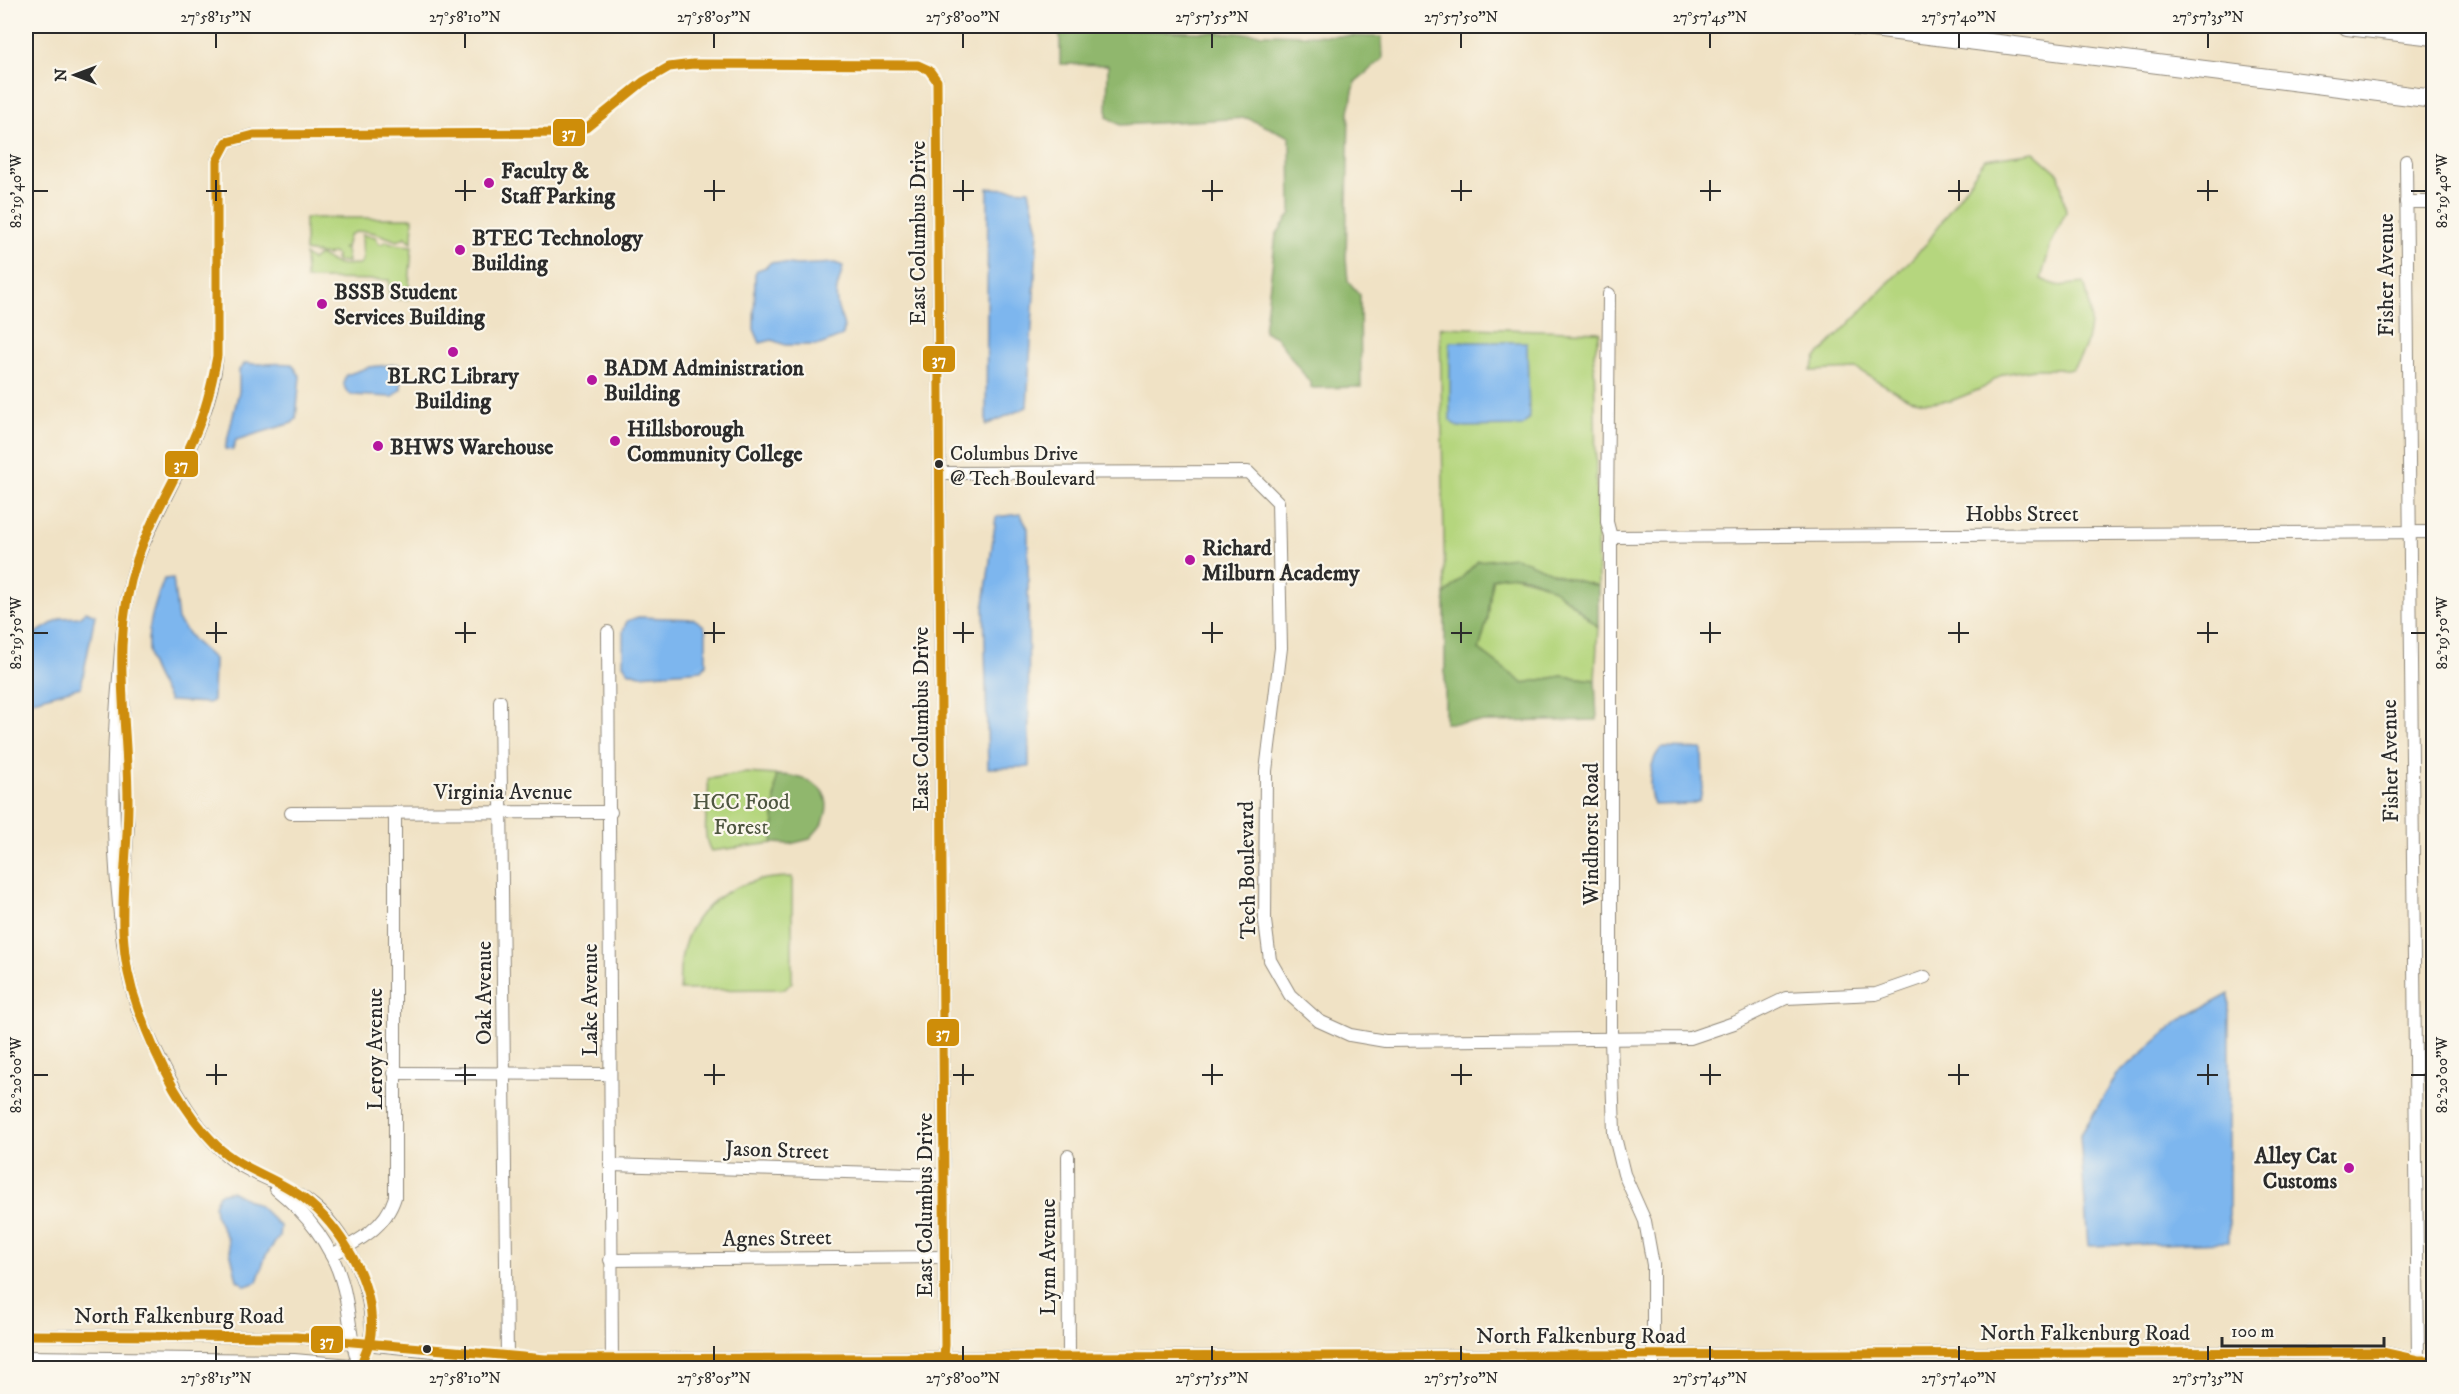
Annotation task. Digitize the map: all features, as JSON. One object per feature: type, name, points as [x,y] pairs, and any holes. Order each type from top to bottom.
[{"type":"highway","points":[[1857,26],[2433,99]]},
{"type":"highway","points":[[2347,26],[2433,36]]},
{"type":"street","name":"East Columbus Drive","points":[[937,81],[945,1257],[944,1357],[938,1368]]},
{"type":"street","points":[[254,135],[227,142],[216,161],[217,356],[214,383],[194,442],[139,556],[127,595],[120,664],[112,800],[120,922],[132,987],[142,1018],[196,1123],[229,1157],[259,1176],[300,1196],[318,1210],[347,1247],[364,1289],[371,1330],[369,1345],[360,1367]]},
{"type":"street","name":"Fisher Avenue","points":[[2406,161],[2418,1360]]},
{"type":"street","points":[[2406,202],[2433,202]]},
{"type":"street","name":"Windhorst Road","points":[[1609,294],[1607,522],[1611,537],[1611,1039],[1614,1133],[1624,1174],[1645,1221],[1653,1265],[1653,1362]]},
{"type":"street","name":"Tech Boulevard","points":[[940,473],[1248,472],[1278,502],[1281,648],[1266,771],[1265,921],[1270,960],[1290,995],[1319,1021],[1350,1035],[1385,1041],[1690,1038],[1734,1023],[1786,998],[1876,994],[1924,977]]},
{"type":"street","name":"Hobbs Street","points":[[1611,537],[2433,532]]},
{"type":"street","name":"Lake Avenue","points":[[608,632],[611,812],[609,1074],[612,1364]]},
{"type":"street","points":[[120,664],[128,800],[120,922]]},
{"type":"street","name":"Oak Avenue","points":[[500,701],[503,811],[507,1358]]},
{"type":"street","points":[[112,800],[128,800]]},
{"type":"street","name":"Leroy Avenue","points":[[331,1255],[380,1225],[391,1211],[395,1197],[395,812]]},
{"type":"street","name":"Virginia Avenue","points":[[291,813],[611,812]]},
{"type":"street","points":[[394,1073],[609,1074]]},
{"type":"street","name":"Lynn Avenue","points":[[1068,1156],[1069,1357]]},
{"type":"street","name":"Jason Street","points":[[610,1165],[944,1175]]},
{"type":"street","points":[[259,1176],[305,1215],[331,1255],[346,1297],[351,1343],[360,1367]]},
{"type":"street","name":"Agnes Street","points":[[610,1260],[945,1257]]},
{"type":"street","name":"North Falkenburg Road","points":[[26,1335],[296,1337],[507,1358],[612,1364],[944,1357],[1653,1362],[2038,1354],[2382,1352],[2418,1360],[2433,1360]]},
{"type":"street","points":[[2038,1354],[2038,1368]]},
{"type":"street","name":"North Falkenburg Road","points":[[26,1357],[294,1360],[384,1368]]},
{"type":"street","name":"East Columbus Drive","points":[[944,1357],[950,1368]]},
{"type":"street","name":"North Falkenburg Road","points":[[2395,1368],[2418,1360]]},
{"type":"green space","points":[[1060,28],[1382,37],[1383,59],[1355,82],[1349,112],[1346,259],[1348,281],[1360,295],[1361,387],[1311,388],[1311,384],[1276,337],[1264,331],[1276,235],[1291,213],[1290,137],[1247,118],[1120,125],[1107,117],[1108,65],[1060,64]]},
{"type":"green space","points":[[2034,152],[2059,174],[2066,212],[2051,244],[2041,279],[2058,286],[2084,283],[2089,306],[2088,339],[2072,369],[2034,369],[2003,374],[1983,388],[1951,401],[1925,402],[1909,399],[1857,369],[1811,371],[1816,358],[1927,243],[1985,159]]},
{"type":"green space","points":[[305,218],[413,218],[412,242],[405,237],[398,241],[368,231],[355,232],[349,235],[346,248],[342,248],[346,250],[348,262],[336,261],[336,255],[333,253],[327,255],[305,251]]},
{"type":"green space","points":[[362,235],[376,237],[378,243],[382,244],[386,241],[412,246],[408,299],[389,299],[389,280],[306,279],[305,255],[312,260],[319,255],[338,265],[360,264],[363,260]]},
{"type":"green space","points":[[1440,327],[1600,332],[1594,354],[1598,586],[1478,561],[1445,595]]},
{"type":"green space","points":[[1515,557],[1563,577],[1598,586],[1598,627],[1563,596],[1550,588],[1522,577],[1507,576],[1492,579],[1488,617],[1479,650],[1523,683],[1562,676],[1595,680],[1597,720],[1445,723],[1445,595],[1478,561]]},
{"type":"green space","points":[[1507,574],[1550,585],[1598,627],[1595,680],[1562,676],[1523,683],[1479,650],[1488,617],[1492,579]]},
{"type":"green space","name":"HCC Food Forest","points":[[746,773],[776,775],[773,843],[711,851],[706,835],[708,779]]},
{"type":"green space","name":"HCC Food Forest","points":[[776,775],[796,777],[815,784],[826,798],[827,808],[824,820],[810,839],[790,844],[773,843]]},
{"type":"green space","points":[[792,877],[792,982],[785,989],[680,990],[681,964],[686,942],[695,922],[708,906],[745,884]]},
{"type":"water","points":[[988,188],[1029,190],[1038,230],[1027,407],[986,425]]},
{"type":"water","points":[[771,262],[797,265],[835,263],[843,266],[836,299],[844,328],[842,336],[820,345],[785,345],[772,340],[760,343],[754,329],[755,274],[757,270],[766,267]]},
{"type":"water","points":[[1450,342],[1527,342],[1529,419],[1522,426],[1458,427],[1450,420]]},
{"type":"water","points":[[245,363],[292,364],[300,376],[296,419],[292,423],[236,440],[233,450],[225,449],[239,391],[239,370]]},
{"type":"water","points":[[398,364],[401,367],[401,389],[393,397],[351,395],[345,388],[346,375],[369,367]]},
{"type":"water","points":[[1020,514],[1028,528],[1029,767],[988,768],[984,604],[996,517]]},
{"type":"water","points":[[173,578],[178,620],[194,641],[214,659],[213,700],[209,703],[169,701],[150,663],[148,638],[152,617],[164,579]]},
{"type":"water","points":[[86,611],[95,615],[81,687],[26,702],[26,639],[61,618],[79,617]]},
{"type":"water","points":[[638,617],[694,619],[703,625],[706,632],[706,665],[702,670],[640,675],[629,672],[623,664],[623,631],[627,621]]},
{"type":"water","points":[[1662,748],[1702,749],[1703,782],[1700,801],[1691,804],[1654,805],[1650,791],[1652,766]]},
{"type":"water","points":[[2229,994],[2229,1242],[2088,1246],[2080,1136],[2117,1075],[2179,1021]]},
{"type":"water","points":[[231,1191],[261,1207],[280,1226],[279,1237],[266,1255],[257,1282],[246,1286],[237,1280],[227,1238],[215,1214],[214,1205],[219,1194]]},
{"type":"transit line","name":"37","points":[[360,1366],[371,1334],[371,1315],[362,1276],[353,1258],[330,1224],[316,1209],[292,1190],[225,1153],[191,1115],[160,1063],[152,1044],[138,1008],[125,955],[123,905],[128,801],[122,680],[124,621],[137,560],[156,513],[198,427],[213,377],[217,356],[217,161],[227,142],[254,135],[567,133],[586,128],[643,82],[669,67],[693,64],[918,65],[929,70],[937,81],[945,1345],[944,1357],[938,1368]]},
{"type":"transit line","name":"37","points":[[26,1335],[296,1337],[545,1359],[2382,1352],[2418,1360],[2434,1360]]},
{"type":"place","name":"Faculty & Staff Parking","points":[[489,183]]},
{"type":"place","name":"BTEC Technology Building","points":[[460,250]]},
{"type":"place","name":"BSSB Student Services Building","points":[[322,304]]},
{"type":"place","name":"BLRC Library Building","points":[[453,352]]},
{"type":"place","name":"BADM Administration Building","points":[[592,380]]},
{"type":"place","name":"Hillsborough Community College","points":[[615,441]]},
{"type":"place","name":"BHWS Warehouse","points":[[378,446]]},
{"type":"place","name":"Columbus Drive @ Tech Boulevard","points":[[939,464]]},
{"type":"place","name":"Richard Milburn Academy","points":[[1190,560]]},
{"type":"place","name":"Alley Cat Customs","points":[[2349,1168]]}]
